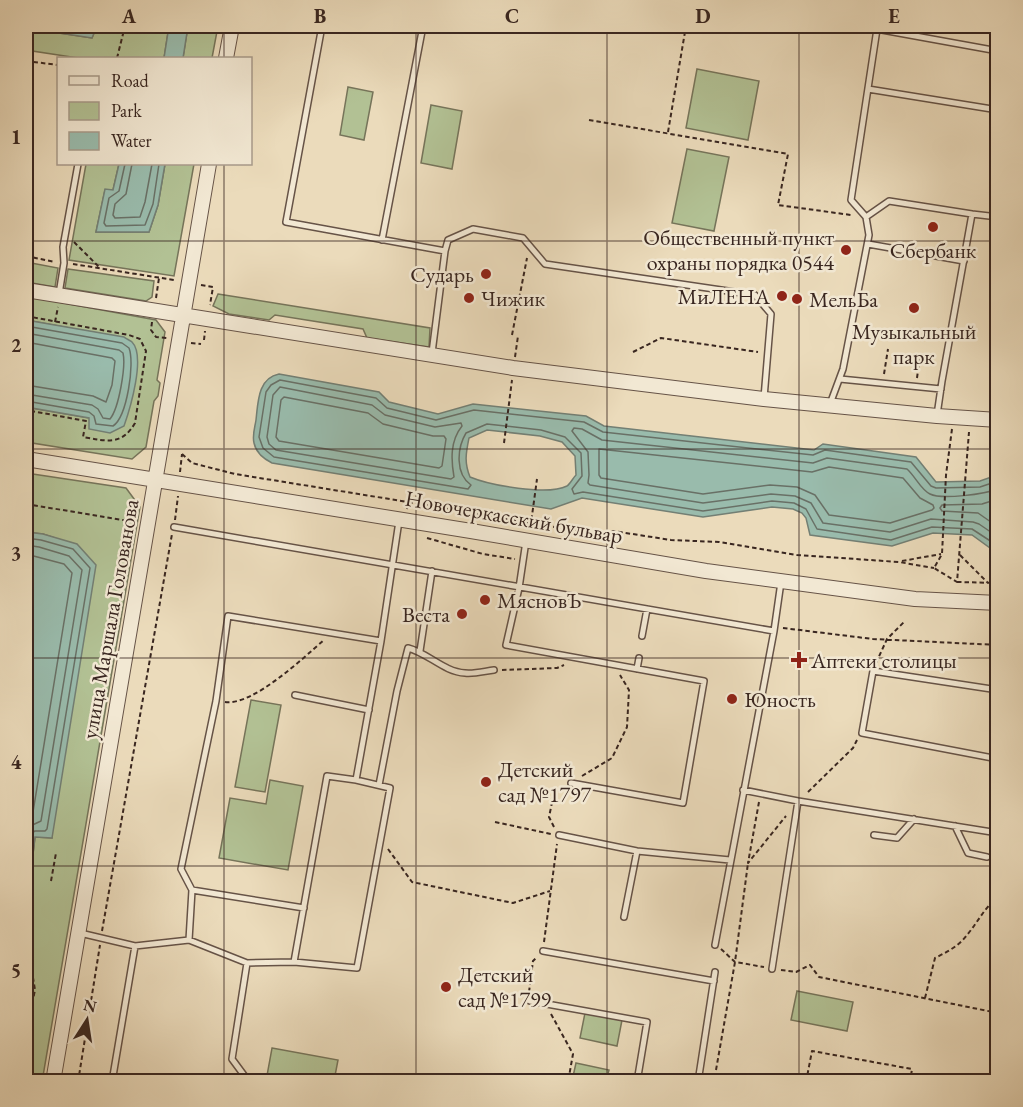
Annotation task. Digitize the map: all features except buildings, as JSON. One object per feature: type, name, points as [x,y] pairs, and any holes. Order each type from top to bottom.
[{"type":"street","points":[[226,57],[232,26]]},
{"type":"street","name":"улица Маршала Голованова","points":[[53,1082],[208,165]]},
{"type":"street","points":[[26,290],[432,356],[764,399],[998,420]]},
{"type":"street","name":"Новочеркасский бульвар","points":[[26,459],[781,582],[915,599],[998,603]]},
{"type":"lane","points":[[322,26],[286,222],[445,251]]},
{"type":"lane","points":[[382,240],[423,26]]},
{"type":"lane","points":[[860,26],[998,51]]},
{"type":"lane","points":[[829,406],[840,379],[868,244],[866,217],[851,200],[877,29]]},
{"type":"lane","points":[[868,89],[998,110]]},
{"type":"lane","points":[[59,295],[66,234],[78,165]]},
{"type":"lane","points":[[866,217],[888,201],[998,217]]},
{"type":"lane","points":[[937,416],[972,214]]},
{"type":"lane","points":[[432,356],[448,240],[473,229],[523,238],[545,264],[755,295],[771,314],[764,399]]},
{"type":"lane","points":[[868,244],[964,261]]},
{"type":"lane","points":[[840,379],[941,389]]},
{"type":"lane","points":[[356,780],[381,641],[399,519]]},
{"type":"lane","points":[[174,527],[519,588],[774,629]]},
{"type":"lane","points":[[526,540],[519,588],[506,645],[704,681],[684,803],[571,783]]},
{"type":"lane","points":[[420,651],[432,571]]},
{"type":"lane","points":[[715,945],[781,582]]},
{"type":"lane","points":[[642,636],[647,609]]},
{"type":"lane","points":[[189,940],[192,890],[181,869],[216,701],[228,616],[381,641]]},
{"type":"lane","points":[[379,784],[408,648],[420,651],[445,667],[464,673],[494,670]]},
{"type":"lane","points":[[637,669],[639,658]]},
{"type":"lane","points":[[998,690],[873,671],[862,733],[998,759]]},
{"type":"lane","points":[[295,695],[369,710]]},
{"type":"lane","points":[[78,933],[135,946],[189,940],[247,963],[294,962],[357,968],[390,788],[379,784],[327,776],[294,962]]},
{"type":"lane","points":[[743,790],[998,833]]},
{"type":"lane","points":[[772,969],[798,801]]},
{"type":"lane","points":[[874,835],[897,838],[914,819]]},
{"type":"lane","points":[[955,826],[968,853],[987,857]]},
{"type":"lane","points":[[559,836],[637,851],[730,860]]},
{"type":"lane","points":[[624,917],[637,851]]},
{"type":"lane","points":[[192,890],[304,908]]},
{"type":"lane","points":[[117,1082],[113,1076],[135,946]]},
{"type":"lane","points":[[543,951],[714,981]]},
{"type":"lane","points":[[247,963],[232,1059],[249,1082]]},
{"type":"lane","points":[[715,972],[698,1079],[729,1082]]},
{"type":"lane","points":[[530,1001],[647,1022],[637,1082]]},
{"type":"path","points":[[117,57],[125,26]]},
{"type":"path","points":[[668,132],[686,26]]},
{"type":"path","points":[[26,61],[57,65]]},
{"type":"path","points":[[589,120],[788,154],[778,205],[866,217]]},
{"type":"path","points":[[66,234],[101,269]]},
{"type":"path","points":[[512,335],[529,246]]},
{"type":"path","points":[[26,256],[174,280]]},
{"type":"path","points":[[156,298],[159,278]]},
{"type":"path","points":[[201,285],[213,287],[210,305]]},
{"type":"path","points":[[26,316],[129,335],[140,339],[146,351],[135,423],[130,433],[121,439],[103,440],[83,437],[86,421],[26,410]]},
{"type":"path","points":[[153,317],[151,330],[156,337],[167,338]]},
{"type":"path","points":[[204,340],[206,330]]},
{"type":"path","points":[[514,359],[518,336]]},
{"type":"path","points":[[633,352],[661,339],[767,353]]},
{"type":"path","points":[[191,343],[201,344]]},
{"type":"path","points":[[884,374],[888,349]]},
{"type":"path","points":[[917,378],[920,355]]},
{"type":"path","points":[[504,443],[512,374]]},
{"type":"path","points":[[993,389],[998,382]]},
{"type":"path","points":[[934,568],[942,554],[946,475],[953,417]]},
{"type":"path","points":[[957,582],[971,418]]},
{"type":"path","points":[[78,1082],[101,938],[174,527],[182,454],[192,463],[235,474],[408,502]]},
{"type":"path","points":[[532,513],[537,479]]},
{"type":"path","points":[[26,504],[136,522]]},
{"type":"path","points":[[531,522],[606,536],[613,531],[671,540],[719,542],[797,555],[899,562],[934,568],[957,582],[998,583]]},
{"type":"path","points":[[899,562],[942,554]]},
{"type":"path","points":[[960,555],[988,583]]},
{"type":"path","points":[[873,671],[887,639],[904,622]]},
{"type":"path","points":[[774,629],[873,639],[998,645]]},
{"type":"path","points":[[216,701],[233,704],[277,681],[332,633]]},
{"type":"path","points":[[494,670],[557,668],[581,659]]},
{"type":"path","points":[[530,1001],[529,987],[534,961],[543,951],[559,836],[549,817],[554,793],[612,758],[627,727],[628,690],[614,665]]},
{"type":"path","points":[[748,864],[798,801],[853,747],[862,733]]},
{"type":"path","points":[[715,1079],[760,793]]},
{"type":"path","points":[[495,822],[559,836]]},
{"type":"path","points":[[381,839],[412,882],[513,903],[550,891]]},
{"type":"path","points":[[51,880],[56,853]]},
{"type":"path","points":[[926,998],[935,958],[957,945],[988,905],[998,897]]},
{"type":"path","points":[[26,1033],[35,990],[29,953],[27,918]]},
{"type":"path","points":[[715,945],[735,962],[796,972],[810,965],[819,977],[998,1013]]},
{"type":"path","points":[[545,1004],[573,1054],[568,1082]]},
{"type":"path","points":[[807,1082],[812,1052],[912,1069],[910,1082]]},
{"type":"green space","points":[[97,26],[169,26],[164,57],[72,57],[26,50],[26,28],[92,38]]},
{"type":"green space","points":[[188,26],[218,26],[212,57],[183,57]]},
{"type":"green space","points":[[697,69],[759,81],[748,140],[686,128]]},
{"type":"green space","points":[[348,87],[373,92],[364,140],[340,135]]},
{"type":"green space","points":[[431,105],[462,111],[452,169],[421,163]]},
{"type":"green space","points":[[687,149],[729,157],[714,231],[672,223]]},
{"type":"green space","points":[[86,165],[119,165],[113,190],[105,190],[96,232],[149,232],[158,205],[165,165],[194,165],[174,276],[69,260]]},
{"type":"green space","points":[[26,262],[58,268],[55,287],[26,282]]},
{"type":"green space","points":[[68,269],[154,281],[152,297],[146,301],[65,288]]},
{"type":"green space","points":[[218,294],[430,328],[429,347],[367,338],[363,329],[275,315],[269,320],[229,314],[213,306]]},
{"type":"green space","points":[[26,296],[156,320],[165,332],[157,380],[160,383],[158,396],[154,401],[146,447],[132,459],[26,442],[26,407],[89,418],[124,338],[26,320]]},
{"type":"green space","points":[[26,473],[126,488],[140,507],[42,1082],[26,1081],[26,1021],[31,990],[26,954],[26,914],[35,837],[52,838],[55,538],[26,532]]},
{"type":"green space","points":[[251,700],[281,705],[265,792],[235,787]]},
{"type":"green space","points":[[270,780],[303,786],[288,870],[219,858],[230,798],[266,804]]},
{"type":"green space","points":[[797,991],[853,1002],[847,1031],[791,1020]]},
{"type":"green space","points":[[585,1013],[622,1020],[617,1046],[580,1038]]},
{"type":"green space","points":[[272,1048],[338,1060],[334,1081],[266,1081]]},
{"type":"green space","points":[[576,1063],[609,1070],[606,1081],[572,1081]]},
{"type":"water","points":[[26,26],[97,26],[92,38],[26,28]]},
{"type":"water","points":[[169,26],[188,26],[183,57],[164,57]]},
{"type":"water","points":[[119,165],[165,165],[158,205],[149,232],[96,232],[105,189],[113,190]]},
{"type":"water","points":[[26,320],[124,337],[132,342],[138,359],[136,383],[124,426],[110,433],[89,429],[89,418],[26,407]]},
{"type":"water","points":[[279,374],[379,392],[389,402],[438,414],[473,404],[586,416],[604,426],[814,450],[823,444],[916,457],[936,482],[980,481],[997,475],[997,553],[972,535],[933,533],[892,546],[810,535],[806,518],[802,513],[793,509],[772,507],[703,517],[582,498],[551,509],[272,463],[258,453],[253,437],[260,392],[272,376]],"holes":[[[487,430],[540,436],[562,442],[575,456],[576,475],[567,486],[558,489],[533,490],[504,486],[470,477],[466,458],[469,438]]]},
{"type":"water","points":[[26,532],[43,534],[77,544],[96,565],[52,838],[35,837],[26,914]]},
{"type":"place","name":"Сбербанк","points":[[933,227]]},
{"type":"place","name":"Общественный пункт охраны порядка 0544","points":[[846,250]]},
{"type":"place","name":"Сударь","points":[[486,274]]},
{"type":"place","name":"МиЛЕНА","points":[[782,296]]},
{"type":"place","name":"Чижик","points":[[469,298]]},
{"type":"place","name":"МельБа","points":[[797,299]]},
{"type":"place","name":"Музыкальный парк","points":[[914,308]]},
{"type":"place","name":"МясновЪ","points":[[485,600]]},
{"type":"place","name":"Веста","points":[[462,614]]},
{"type":"place","name":"Аптеки столицы","points":[[799,660]]},
{"type":"place","name":"Юность","points":[[732,699]]},
{"type":"place","name":"Детский сад №1797","points":[[486,782]]},
{"type":"place","name":"Детский сад №1799","points":[[446,987]]}]
